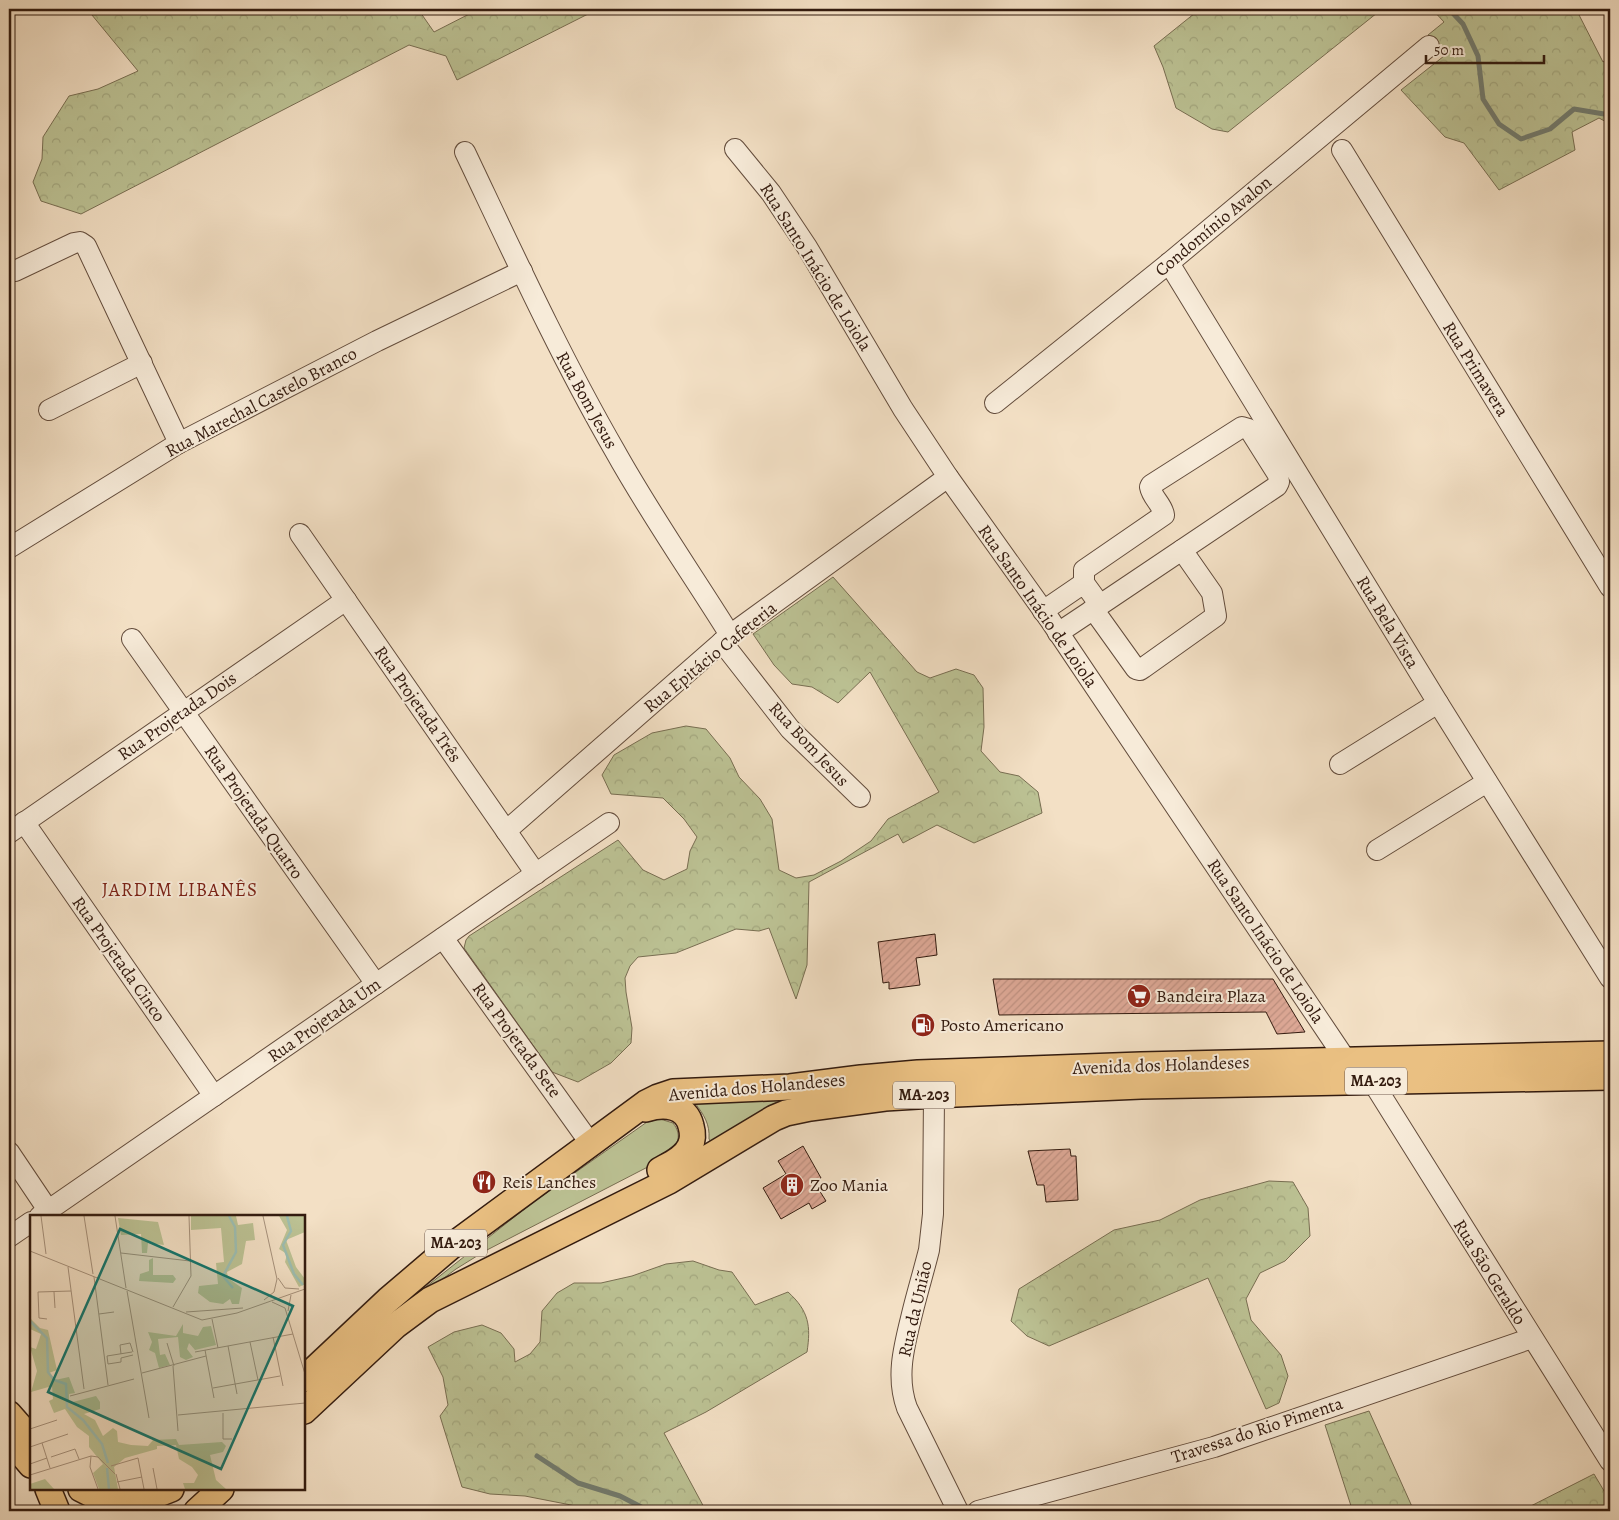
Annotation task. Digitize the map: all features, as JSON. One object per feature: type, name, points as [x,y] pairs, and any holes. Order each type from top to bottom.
[{"type":"main road","name":"Avenida dos Holandeses","points":[[305,1378],[417,1274],[456,1242],[590,1143],[651,1100],[665,1094],[678,1091],[790,1087],[918,1073],[1141,1065],[1610,1054]]},
{"type":"main road","name":"Avenida dos Holandeses","points":[[305,1410],[395,1326],[419,1307],[446,1291],[669,1181],[780,1115],[837,1103],[934,1095],[1141,1086],[1610,1077]]},
{"type":"main road","points":[[446,1291],[674,1162],[690,1146],[692,1135],[690,1123],[684,1113],[673,1106],[653,1107],[620,1122]]},
{"type":"main road","points":[[9,1414],[30,1438]]},
{"type":"main road","points":[[9,1439],[30,1464]]},
{"type":"main road","points":[[48,1490],[57,1511]]},
{"type":"main road","points":[[83,1490],[100,1497],[131,1500],[168,1490]]},
{"type":"main road","points":[[163,1511],[186,1490]]},
{"type":"main road","points":[[197,1511],[220,1490]]},
{"type":"main road","points":[[215,1511],[227,1490]]},
{"type":"street","name":"Condomínio Avalon","points":[[995,403],[1169,263],[1429,46]]},
{"type":"street","name":"Rua Santo Inácio de Loiola","points":[[735,149],[771,193],[807,246],[903,408],[948,477],[1043,611],[1346,1060]]},
{"type":"street","name":"Rua Primavera","points":[[1342,150],[1442,303],[1610,587]]},
{"type":"street","name":"Rua Bom Jesus","points":[[465,152],[551,334],[616,454],[726,638],[790,729],[860,797]]},
{"type":"street","points":[[15,271],[74,243],[80,242],[86,246],[179,443]]},
{"type":"street","name":"Rua Bela Vista","points":[[1169,263],[1438,703],[1610,978]]},
{"type":"street","name":"Rua Marechal Castelo Branco","points":[[9,548],[179,443],[377,341],[522,270]]},
{"type":"street","points":[[48,410],[142,363]]},
{"type":"street","points":[[1058,633],[1096,607],[1277,486],[1279,482],[1278,475],[1249,429],[1242,427],[1151,485],[1151,493],[1164,511],[1164,515],[1084,570],[1084,583],[1096,607],[1136,669],[1140,670],[1216,616],[1212,593],[1182,550]]},
{"type":"street","name":"Rua Epitácio Cafeteria","points":[[506,831],[726,638],[948,477]]},
{"type":"street","name":"Rua Projetada Três","points":[[300,534],[536,874]]},
{"type":"street","points":[[1043,611],[1084,583]]},
{"type":"street","name":"Rua Projetada Dois","points":[[17,827],[346,600]]},
{"type":"street","name":"Rua Projetada Quatro","points":[[132,640],[376,984]]},
{"type":"street","points":[[1340,764],[1438,703]]},
{"type":"street","points":[[1376,850],[1487,782]]},
{"type":"street","name":"Rua Projetada Um","points":[[44,1213],[609,823]]},
{"type":"street","name":"Rua Projetada Cinco","points":[[17,827],[214,1096]]},
{"type":"street","name":"Rua Projetada Sete","points":[[443,938],[590,1143]]},
{"type":"street","name":"Rua São Geraldo","points":[[1372,1082],[1610,1461]]},
{"type":"street","name":"Rua da União","points":[[934,1095],[933,1214],[931,1234],[904,1347],[901,1376],[906,1408],[958,1511]]},
{"type":"street","points":[[9,1152],[44,1213]]},
{"type":"street","points":[[9,1238],[30,1223]]},
{"type":"street","name":"Travessa do Rio Pimenta","points":[[978,1511],[1214,1446],[1532,1338]]},
{"type":"green space","points":[[87,9],[418,9],[434,32],[479,9],[598,9],[457,80],[446,56],[409,45],[81,214],[41,201],[33,182],[42,159],[43,137],[69,96],[98,89],[138,71]]},
{"type":"green space","points":[[1200,9],[1382,9],[1228,132],[1212,129],[1176,108],[1154,46]]},
{"type":"green space","points":[[1432,9],[1576,9],[1603,62],[1610,57],[1610,124],[1599,118],[1572,132],[1575,150],[1499,190],[1464,143],[1445,137],[1401,90],[1444,56],[1428,35],[1444,22]]},
{"type":"green space","points":[[833,577],[917,672],[930,678],[956,669],[974,675],[983,688],[984,727],[981,751],[1000,772],[1019,776],[1038,792],[1042,813],[974,843],[937,825],[903,843],[898,834],[809,882],[807,965],[796,999],[769,928],[759,931],[736,929],[676,953],[638,957],[630,966],[625,978],[632,1028],[631,1043],[611,1063],[578,1082],[552,1072],[464,948],[469,936],[618,840],[643,870],[664,880],[687,869],[690,851],[697,837],[684,819],[663,798],[611,794],[602,775],[614,755],[652,733],[686,726],[706,729],[730,758],[739,777],[760,799],[772,819],[779,870],[796,878],[814,875],[841,861],[871,841],[888,819],[939,792],[870,672],[838,703],[812,687],[792,684],[774,665],[753,634]]},
{"type":"green space","points":[[796,1095],[792,1100],[711,1142],[706,1120],[695,1103]]},
{"type":"green space","points":[[660,1119],[673,1123],[678,1132],[678,1140],[669,1156],[485,1251],[456,1269],[417,1298],[417,1294],[532,1203],[647,1122]]},
{"type":"green space","points":[[1269,1181],[1293,1182],[1308,1208],[1310,1236],[1285,1261],[1260,1273],[1246,1299],[1251,1320],[1281,1355],[1288,1376],[1279,1403],[1266,1409],[1208,1278],[1049,1346],[1027,1336],[1011,1321],[1019,1289],[1114,1230],[1160,1220],[1200,1200]]},
{"type":"green space","points":[[693,1261],[719,1270],[732,1272],[755,1305],[788,1292],[804,1312],[809,1334],[807,1352],[706,1412],[664,1433],[706,1511],[593,1511],[525,1496],[490,1494],[462,1487],[440,1416],[448,1405],[443,1377],[428,1347],[454,1332],[482,1325],[501,1333],[514,1349],[515,1362],[530,1354],[540,1342],[542,1311],[557,1293],[574,1283],[601,1283],[632,1276],[666,1264]]},
{"type":"green space","points":[[1369,1411],[1414,1511],[1344,1511],[1352,1509],[1325,1425]]},
{"type":"green space","points":[[1594,1474],[1610,1501],[1610,1511],[1521,1511]]},
{"type":"building","points":[[935,934],[937,955],[916,958],[920,985],[889,989],[889,982],[883,983],[878,942]]},
{"type":"building","name":"Bandeira Plaza","points":[[993,979],[1273,979],[1305,1032],[1277,1034],[1266,1012],[999,1015]]},
{"type":"building","name":"Zoo Mania","points":[[803,1146],[821,1178],[814,1182],[826,1201],[812,1209],[809,1203],[781,1219],[763,1188],[786,1174],[778,1161]]},
{"type":"building","points":[[1070,1149],[1071,1156],[1076,1156],[1078,1200],[1046,1202],[1044,1185],[1037,1185],[1028,1151]]},
{"type":"waterway","points":[[1449,9],[1463,24],[1478,56],[1483,99],[1499,124],[1521,139],[1550,129],[1574,109],[1610,115]]},
{"type":"waterway","points":[[537,1456],[578,1483],[620,1496],[649,1511]]},
{"type":"place","name":"Bandeira Plaza","points":[[1139,996]]},
{"type":"place","name":"Posto Americano","points":[[923,1025]]},
{"type":"place","name":"Reis Lanches","points":[[484,1182]]},
{"type":"place","name":"Zoo Mania","points":[[792,1185]]},
{"type":"district","name":"JARDIM LIBANÊS","points":[[180,890]]}]
